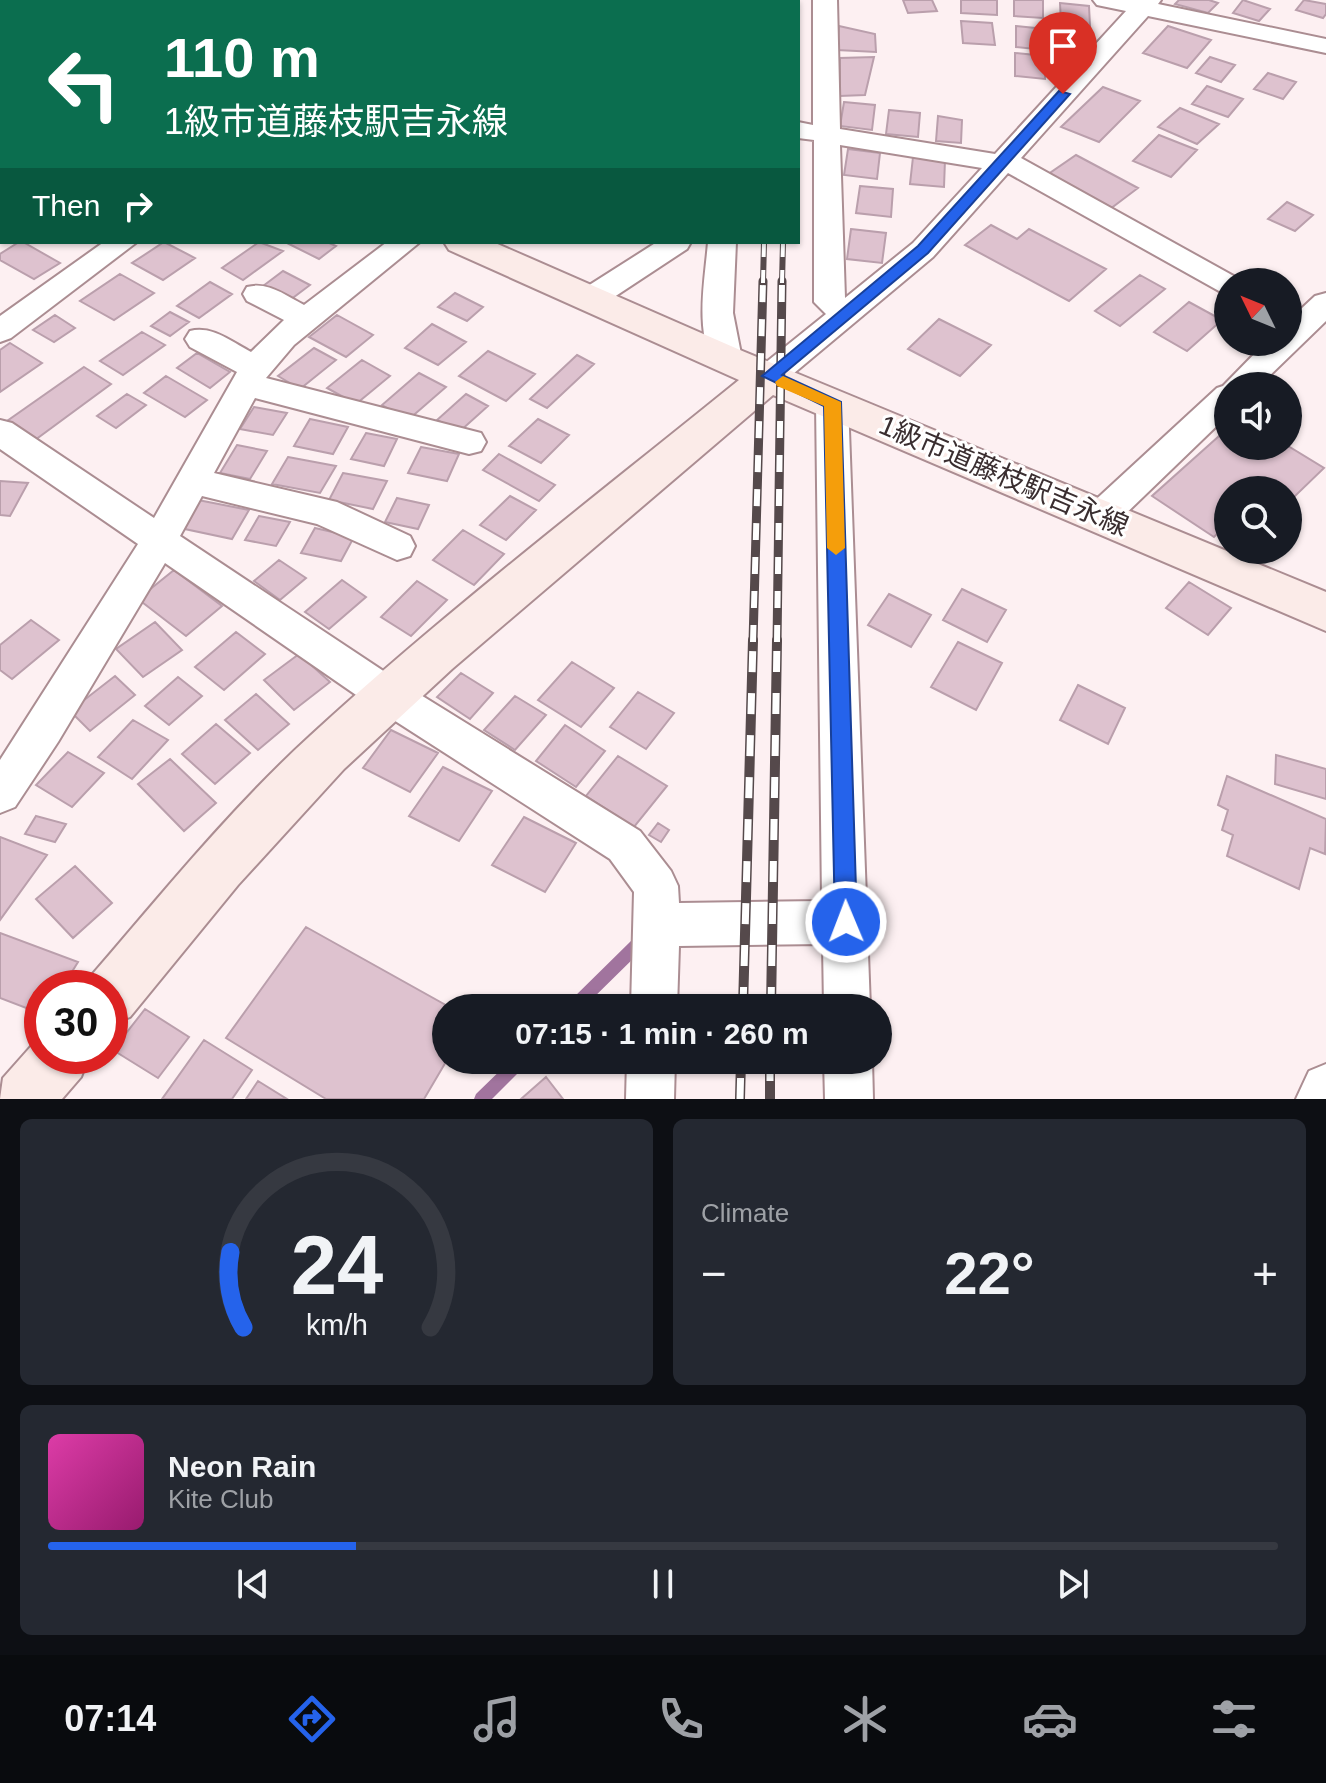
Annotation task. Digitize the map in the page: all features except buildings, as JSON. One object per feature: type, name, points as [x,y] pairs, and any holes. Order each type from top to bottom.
[{"type":"street","points":[[825,0],[829,302],[846,313]]},
{"type":"street","points":[[1105,0],[1145,3],[1326,46]]},
{"type":"street","points":[[128,976],[219,867],[326,753],[389,696],[923,250],[1145,3]]},
{"type":"street","points":[[800,130],[1003,161],[1214,278]]},
{"type":"street","points":[[0,331],[120,244]]},
{"type":"street","points":[[0,794],[44,730],[160,540],[250,376],[283,337],[403,244]]},
{"type":"street","name":"1級市道藤枝駅吉永線","points":[[467,244],[726,359],[1326,612]]},
{"type":"street","points":[[591,298],[674,244]]},
{"type":"street","points":[[722,244],[718,313],[726,359]]},
{"type":"street","points":[[258,294],[306,319]]},
{"type":"street","points":[[1302,330],[1326,303]]},
{"type":"street","points":[[201,339],[250,376],[469,442]]},
{"type":"street","points":[[1255,372],[1273,356]]},
{"type":"street","points":[[832,402],[847,994]]},
{"type":"street","points":[[1102,515],[1214,409]]},
{"type":"street","points":[[0,432],[389,696],[625,845],[656,886],[658,925],[655,994]]},
{"type":"street","points":[[193,481],[325,512],[397,546]]},
{"type":"street","points":[[658,925],[846,922]]},
{"type":"street","points":[[650,1099],[651,1074]]},
{"type":"street","points":[[848,1074],[849,1099]]},
{"type":"street","points":[[1320,1099],[1326,1088]]},
{"type":"waterway","points":[[587,994],[638,944]]},
{"type":"waterway","points":[[481,1099],[507,1074]]},
{"type":"railway","points":[[763,283],[764,244]]},
{"type":"railway","points":[[782,283],[783,244]]},
{"type":"railway","points":[[753,642],[763,281]]},
{"type":"railway","points":[[777,642],[782,281]]},
{"type":"railway","points":[[743,994],[753,640]]},
{"type":"railway","points":[[771,994],[777,640]]},
{"type":"railway","points":[[740,1099],[741,1074]]},
{"type":"railway","points":[[770,1074],[770,1099]]},
{"type":"slow traffic","points":[[783,382],[832,402],[836,548]]},
{"type":"route","points":[[846,922],[832,402],[770,376],[923,250],[1063,94]]}]
